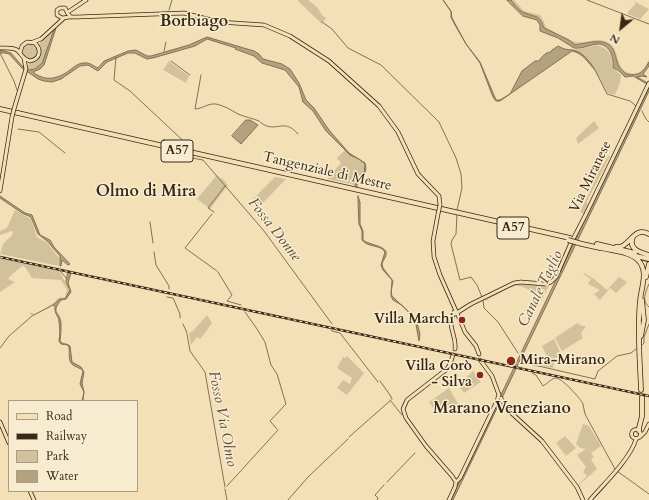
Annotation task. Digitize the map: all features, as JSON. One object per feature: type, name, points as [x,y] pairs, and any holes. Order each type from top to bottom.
[{"type":"highway","name":"Tangenziale di Mestre","points":[[0,110],[649,257]]},
{"type":"highway","points":[[635,234],[643,232],[649,234]]},
{"type":"highway","name":"A57","points":[[597,246],[621,247],[625,245],[635,234]]},
{"type":"highway","name":"A57","points":[[635,234],[632,242],[634,248],[649,257]]},
{"type":"highway","name":"A57","points":[[597,246],[628,255],[639,261],[643,269],[644,276],[642,294]]},
{"type":"highway","name":"A57","points":[[641,390],[640,305],[649,264]]},
{"type":"highway","name":"A57","points":[[642,294],[649,274]]},
{"type":"highway","points":[[640,430],[642,397]]},
{"type":"main road","points":[[0,48],[14,49],[26,43],[41,39],[65,18],[67,11],[86,0]]},
{"type":"main road","points":[[57,24],[59,18],[57,10],[62,7],[72,17]]},
{"type":"main road","points":[[59,18],[184,13],[219,22],[264,26],[290,36],[329,61],[379,106],[398,132],[418,174],[439,196],[440,205],[433,241],[434,257],[458,318],[465,332],[477,348],[479,354]]},
{"type":"main road","points":[[0,191],[14,109],[26,69],[31,61],[38,55],[41,39]]},
{"type":"main road","points":[[33,42],[39,48]]},
{"type":"main road","points":[[20,53],[22,46]]},
{"type":"main road","points":[[14,49],[20,53],[24,59],[26,69]]},
{"type":"main road","points":[[24,59],[31,61]]},
{"type":"main road","name":"Via Miranese","points":[[456,312],[514,282],[544,284],[552,281],[557,276],[574,236],[649,83]]},
{"type":"main road","points":[[455,349],[455,340],[450,325],[452,317],[456,312]]},
{"type":"main road","points":[[453,355],[450,364],[445,371],[408,399],[404,405],[404,412],[406,418],[420,438],[456,482]]},
{"type":"main road","points":[[481,361],[492,376],[499,398],[508,410],[531,429],[542,441],[574,483],[583,500]]},
{"type":"main road","points":[[450,500],[456,482],[460,478],[499,398]]},
{"type":"main road","points":[[0,422],[8,441]]},
{"type":"main road","points":[[637,438],[632,438],[632,431],[640,430],[649,424]]},
{"type":"main road","points":[[590,500],[618,468],[632,448],[640,430]]},
{"type":"green space","points":[[297,0],[308,0],[317,7],[326,18],[322,24]]},
{"type":"green space","points":[[511,0],[514,0],[524,11],[540,15],[546,27],[570,40],[580,42],[601,40],[609,43],[615,50],[619,63],[625,71],[633,74],[626,74],[623,71],[619,66],[614,52],[607,44],[603,42],[591,42],[575,45],[569,40],[544,28],[539,18],[521,11]]},
{"type":"green space","points":[[632,0],[649,9],[640,19],[628,14],[636,3]]},
{"type":"green space","points":[[55,28],[42,62],[33,70],[27,69],[29,64],[40,53],[39,46],[41,40]]},
{"type":"green space","points":[[30,43],[36,45],[38,51],[36,57],[30,59],[24,57],[22,51],[24,45]]},
{"type":"green space","points":[[597,45],[610,53],[612,68],[621,75],[620,83],[615,95],[607,93],[589,60],[575,50]]},
{"type":"green space","points":[[649,59],[647,68],[636,74],[644,68]]},
{"type":"green space","points":[[169,61],[189,76],[186,83],[163,70]]},
{"type":"green space","points":[[594,121],[599,128],[578,144],[576,138]]},
{"type":"green space","points":[[345,150],[365,165],[364,174],[357,181],[356,187],[352,184],[327,179],[341,163],[337,158]]},
{"type":"green space","points":[[608,156],[610,156],[587,201],[587,204],[589,205],[585,215],[580,212],[593,185],[597,169],[600,170]]},
{"type":"green space","points":[[217,175],[228,185],[210,209],[197,199]]},
{"type":"green space","points":[[275,177],[286,179],[260,206],[253,199]]},
{"type":"green space","points":[[15,210],[31,219],[37,237],[47,243],[59,258],[59,266],[0,254],[3,244],[13,232],[0,235],[0,231],[7,228]]},
{"type":"green space","points":[[0,258],[59,271],[70,293],[66,298],[60,299],[56,304],[32,316],[29,312],[35,314],[54,303],[58,298],[65,297],[67,290],[61,280],[32,278],[25,267],[22,266],[8,278],[15,282],[0,292]]},
{"type":"green space","points":[[584,273],[607,290],[619,277],[627,282],[616,293],[610,288],[600,300],[594,294],[600,290],[588,284],[591,279],[583,274]]},
{"type":"green space","points":[[523,283],[549,286],[541,301],[530,291],[517,286],[519,285],[509,288],[486,301],[485,299],[511,285]]},
{"type":"green space","points":[[207,315],[212,323],[202,337],[200,339],[197,337],[191,345],[189,333],[193,331]]},
{"type":"green space","points":[[577,323],[582,326],[586,326],[581,333],[583,338],[562,351],[555,338]]},
{"type":"green space","points":[[554,339],[561,354],[555,359],[553,368],[537,365],[547,357],[542,346]]},
{"type":"green space","points":[[347,356],[364,373],[347,395],[337,388],[343,380],[350,384],[352,378],[337,368],[343,357],[345,358]]},
{"type":"green space","points":[[473,371],[481,382],[464,393],[458,385]]},
{"type":"green space","points":[[449,388],[458,404],[453,407],[450,404],[446,407],[448,410],[440,415],[429,402]]},
{"type":"green space","points":[[583,424],[589,426],[601,446],[591,453],[594,457],[591,459],[597,469],[578,486],[587,476],[583,472],[586,467],[577,455],[586,449],[580,448],[576,444]]},
{"type":"green space","points":[[565,436],[576,448],[566,456],[556,443]]},
{"type":"water","points":[[443,0],[451,11],[452,18],[466,44],[451,17],[451,12]]},
{"type":"water","points":[[507,0],[511,0],[517,8],[523,12],[539,18],[544,28],[569,40],[575,45],[591,42],[603,42],[607,44],[611,47],[619,66],[626,74],[634,75],[640,73],[645,69],[649,62],[649,66],[643,74],[647,77],[637,77],[647,84],[633,76],[625,77],[618,70],[613,68],[612,56],[605,46],[597,44],[574,48],[558,38],[540,31],[540,25],[537,20],[523,16]]},
{"type":"water","points":[[55,28],[44,65],[40,69],[33,72],[42,77],[52,78],[61,76],[76,65],[82,63],[88,63],[98,68],[104,61],[128,51],[136,50],[147,56],[151,56],[189,45],[207,37],[254,51],[263,59],[282,64],[290,69],[299,83],[306,100],[349,153],[358,158],[350,155],[326,131],[313,111],[303,102],[299,87],[285,70],[262,63],[254,56],[235,49],[236,48],[207,39],[195,46],[153,58],[147,59],[135,53],[128,53],[107,62],[98,71],[88,65],[80,66],[61,79],[52,82],[38,79],[22,68],[9,54],[0,53],[0,50],[11,53],[23,67],[29,70],[35,69],[42,63]]},
{"type":"water","points":[[466,44],[480,62],[496,100],[500,100],[510,94],[500,101],[496,101],[493,97],[480,63]]},
{"type":"water","points":[[558,46],[580,53],[589,61],[595,70],[583,56],[572,51],[510,94],[522,71],[535,61],[539,61],[541,57],[551,52]]},
{"type":"water","points":[[649,86],[649,91],[631,129],[453,500],[451,500]]},
{"type":"water","points":[[246,120],[250,120],[258,125],[241,144],[232,136]]},
{"type":"water","points":[[360,160],[365,163],[366,166],[364,174],[365,164]]},
{"type":"water","points":[[364,174],[357,181],[356,187],[355,181]]},
{"type":"water","points":[[0,196],[25,213],[32,215],[40,235],[50,240],[54,247],[70,264],[68,265],[62,260],[60,266],[60,256],[47,241],[38,234],[31,217],[22,213],[0,198]]},
{"type":"water","points":[[358,196],[360,202],[360,224],[363,231],[363,240],[385,250],[386,256],[382,264],[383,268],[393,281],[391,290],[392,280],[383,270],[381,265],[385,252],[380,248],[367,244],[362,240],[362,231],[359,224]]},
{"type":"water","points":[[68,273],[71,273],[68,283],[71,292],[66,299],[61,300],[56,308],[56,312],[61,323],[60,341],[68,345],[61,344],[59,341],[59,320],[55,311],[55,306],[53,305],[60,299],[65,299],[70,290],[66,282]]},
{"type":"water","points":[[391,293],[392,296],[401,305],[393,300]]},
{"type":"water","points":[[407,311],[416,319],[420,334],[419,341],[415,319]]},
{"type":"water","points":[[68,345],[70,346],[72,362],[81,367],[84,372],[82,383],[84,392],[80,384],[83,371],[73,365],[69,357]]},
{"type":"waterway","points":[[169,10],[172,0]]},
{"type":"waterway","points":[[587,0],[649,24]]},
{"type":"waterway","points":[[322,22],[332,29],[348,48],[381,65],[439,122],[456,158],[461,174],[462,188],[457,210]]},
{"type":"waterway","points":[[164,51],[166,42]]},
{"type":"waterway","name":"Fosso Via Olmo","points":[[0,53],[17,90]]},
{"type":"waterway","name":"Fossa Donne","points":[[116,57],[114,80],[130,91],[192,149]]},
{"type":"waterway","points":[[171,61],[190,75]]},
{"type":"waterway","points":[[595,70],[607,94],[630,101],[636,106]]},
{"type":"waterway","points":[[201,75],[195,109],[210,104],[216,104],[259,121],[267,126],[289,127],[298,134]]},
{"type":"waterway","points":[[642,111],[649,122]]},
{"type":"waterway","name":"Fosso Via Olmo","points":[[18,129],[39,132],[65,153]]},
{"type":"waterway","name":"Fossa Donne","points":[[192,158],[203,160],[264,231],[332,324]]},
{"type":"waterway","points":[[214,212],[208,208],[225,186]]},
{"type":"waterway","points":[[457,213],[456,234],[451,244],[460,280],[471,277],[477,285],[482,297]]},
{"type":"waterway","points":[[212,214],[185,248],[217,271]]},
{"type":"waterway","name":"Fosso Via Olmo","points":[[150,222],[153,243]]},
{"type":"waterway","name":"Fosso Via Olmo","points":[[154,252],[156,265],[169,286],[169,289]]},
{"type":"waterway","points":[[641,260],[649,262]]},
{"type":"waterway","points":[[60,271],[67,279]]},
{"type":"waterway","points":[[218,272],[232,295],[227,301],[241,305]]},
{"type":"waterway","points":[[649,284],[645,299],[645,302],[649,307]]},
{"type":"waterway","name":"Fosso Via Olmo","points":[[167,297],[173,298],[180,314],[180,318]]},
{"type":"waterway","points":[[483,300],[484,308],[498,322],[518,353]]},
{"type":"waterway","points":[[0,348],[9,336],[32,316],[53,305]]},
{"type":"waterway","points":[[245,312],[265,342],[271,365],[277,374],[286,404],[270,421],[277,429]]},
{"type":"waterway","name":"Fosso Via Olmo","points":[[183,324],[187,333]]},
{"type":"waterway","points":[[642,345],[644,343],[644,337],[649,324]]},
{"type":"waterway","name":"Fossa Donne","points":[[331,330],[340,333],[378,382]]},
{"type":"waterway","name":"Fosso Via Olmo","points":[[187,334],[190,351],[205,372],[225,487]]},
{"type":"waterway","points":[[534,365],[595,379],[598,371],[617,356],[631,353],[636,349]]},
{"type":"waterway","points":[[523,358],[534,366]]},
{"type":"waterway","points":[[532,373],[536,375],[543,386],[553,379],[559,379],[582,401],[584,412],[615,469]]},
{"type":"waterway","name":"Fossa Donne","points":[[380,381],[392,399]]},
{"type":"waterway","points":[[390,400],[402,415]]},
{"type":"waterway","points":[[349,437],[391,400]]},
{"type":"waterway","points":[[227,486],[278,430]]},
{"type":"waterway","points":[[288,500],[308,477],[348,439]]},
{"type":"waterway","points":[[387,482],[415,453]]},
{"type":"waterway","points":[[617,471],[649,494]]},
{"type":"waterway","points":[[592,500],[607,484]]},
{"type":"waterway","points":[[377,500],[378,498],[375,495],[384,485]]},
{"type":"waterway","name":"Fosso Via Olmo","points":[[225,489],[227,500]]},
{"type":"tunnel","points":[[479,354],[481,361]]},
{"type":"railway","points":[[0,257],[649,396]]},
{"type":"place","name":"Villa Marchi","points":[[462,320]]},
{"type":"place","name":"Mira-Mirano","points":[[511,361]]},
{"type":"place","name":"Villa Corò - Silva","points":[[480,375]]},
{"type":"district","name":"Borbiago","points":[[194,22]]},
{"type":"district","name":"Olmo di Mira","points":[[146,192]]},
{"type":"district","name":"Marano Veneziano","points":[[502,409]]},
{"type":"water label","name":"Canale Taglio","points":[[541,289]]}]
